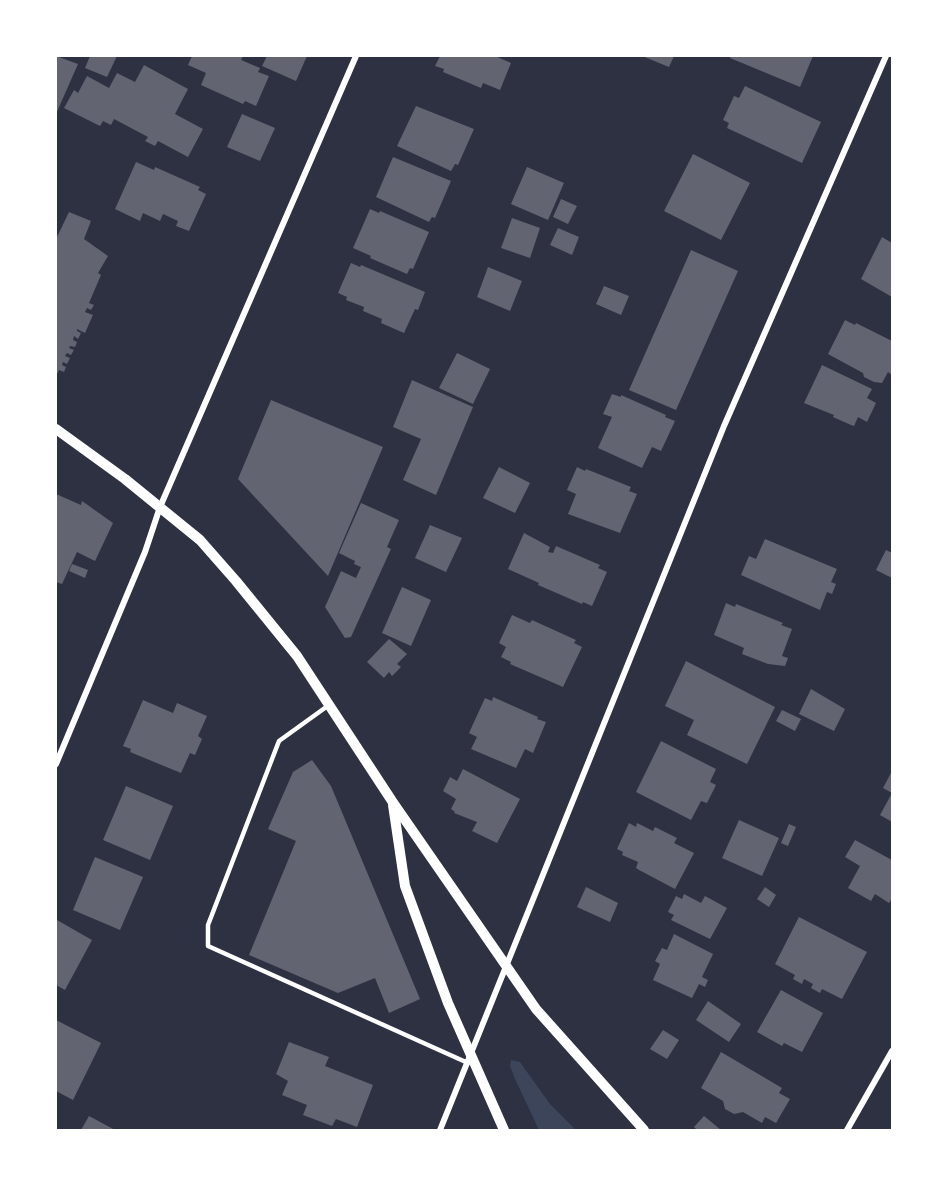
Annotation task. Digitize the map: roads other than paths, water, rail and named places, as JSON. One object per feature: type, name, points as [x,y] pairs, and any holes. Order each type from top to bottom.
[{"type":"street","points":[[56,765],[145,552],[160,507],[356,56]]},
{"type":"street","points":[[441,1131],[724,426],[886,56]]},
{"type":"street","points":[[56,429],[125,479],[200,540],[236,581],[297,656],[392,801],[536,1009],[644,1131]]},
{"type":"street","points":[[392,801],[405,886],[469,1059],[504,1131]]},
{"type":"street","points":[[847,1131],[892,1051]]},
{"type":"lane","points":[[329,705],[279,741],[208,925],[208,946],[469,1059]]}]
